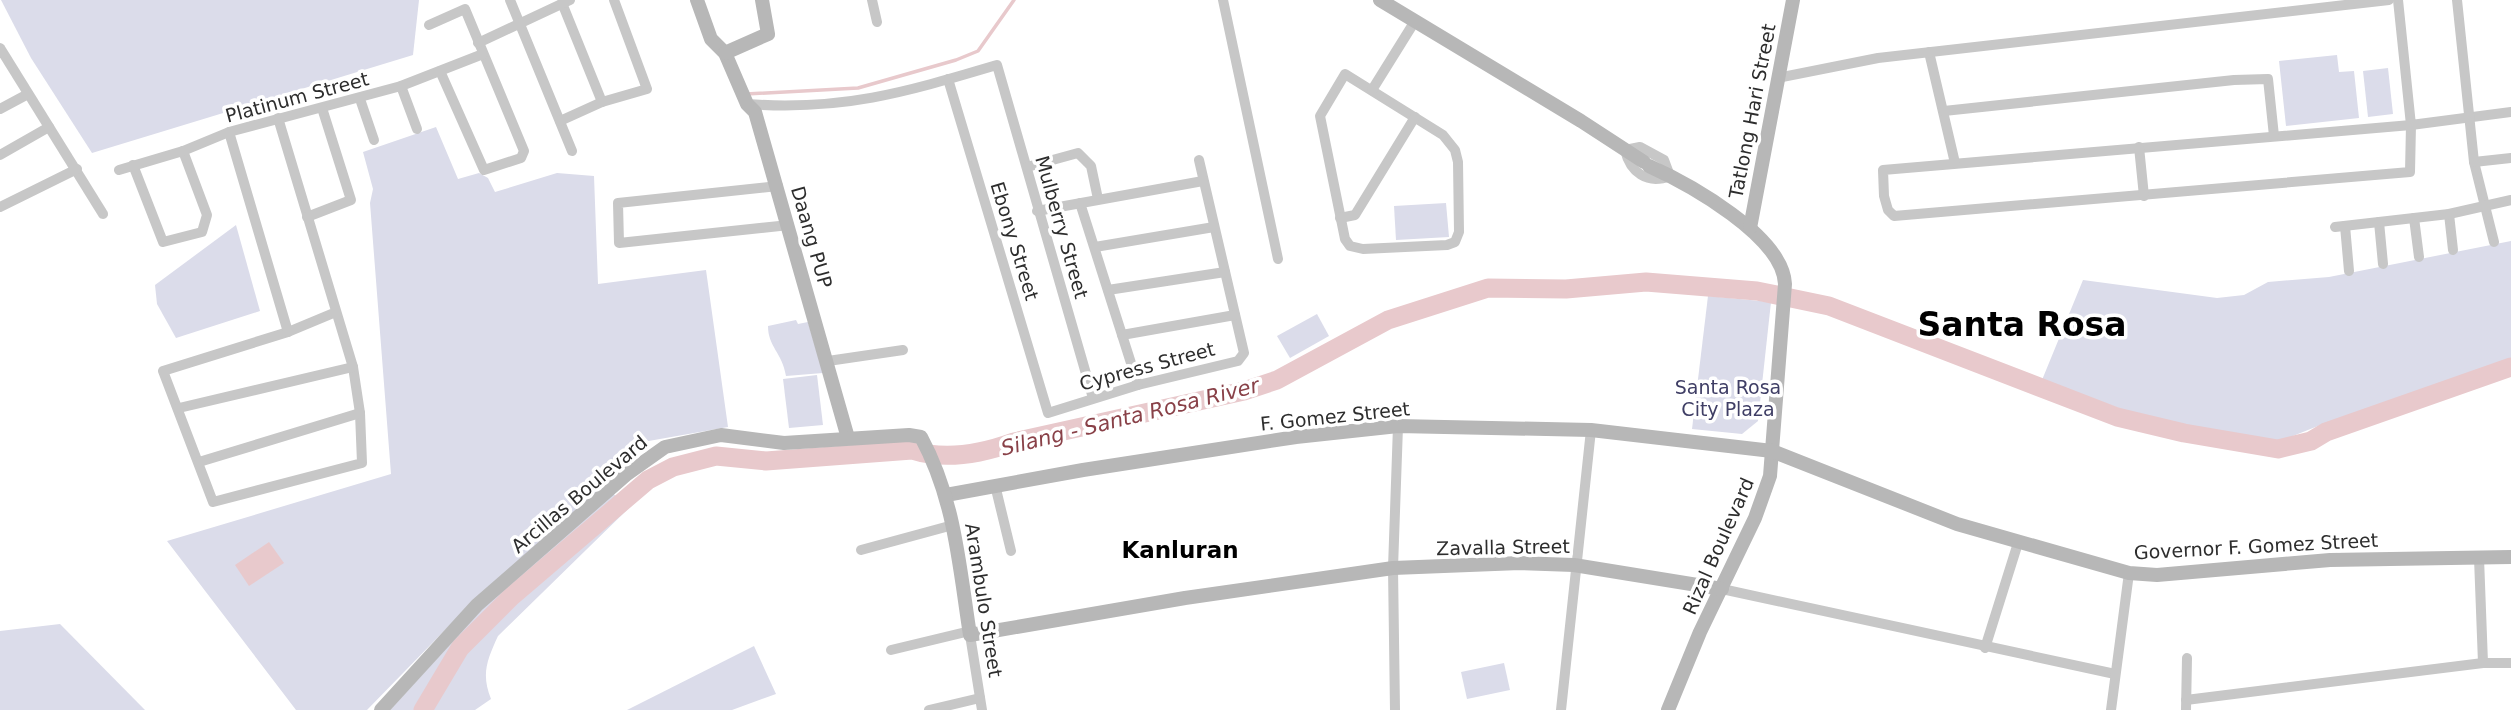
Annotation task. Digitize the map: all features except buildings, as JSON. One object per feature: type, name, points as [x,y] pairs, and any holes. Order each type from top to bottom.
[{"type":"main road","name":"Daang PUP","points":[[697,0],[710,39],[725,53],[746,102],[755,112],[848,438]]},
{"type":"main road","points":[[725,53],[768,34],[762,0]]},
{"type":"main road","name":"Rizal Boulevard","points":[[1380,0],[1670,176],[1749,229],[1781,264],[1785,284],[1784,310],[1770,475],[1755,519],[1700,632],[1668,710]]},
{"type":"main road","name":"Tatlong Hari Street","points":[[1749,229],[1793,0]]},
{"type":"main road","name":"F. Gomez Street","points":[[946,495],[1269,441],[1398,426],[1591,430],[1772,451]]},
{"type":"main road","name":"Arcillas Boulevard","points":[[381,710],[477,605],[627,474],[665,447],[721,435],[784,443],[909,435],[920,437],[939,471],[946,495]]},
{"type":"main road","name":"Governor F. Gomez Street","points":[[1772,451],[1957,524],[2129,573],[2157,575],[2330,560],[2511,557]]},
{"type":"main road","name":"Arambulo Street","points":[[946,495],[970,633]]},
{"type":"main road","name":"Zavalla Street","points":[[970,633],[1393,568],[1520,563],[1574,565],[1721,589]]},
{"type":"street","points":[[510,0],[572,151]]},
{"type":"street","points":[[560,121],[602,102],[647,89],[614,0]]},
{"type":"street","points":[[872,0],[877,23]]},
{"type":"street","points":[[1223,0],[1278,259]]},
{"type":"street","points":[[1777,78],[1929,52],[2389,0]]},
{"type":"street","points":[[2398,0],[2411,125],[2410,172],[1894,216],[1888,211],[1883,170],[2411,125],[2511,112]]},
{"type":"street","points":[[2457,0],[2474,162],[2494,242]]},
{"type":"street","points":[[566,2],[602,102]]},
{"type":"street","name":"Platinum Street","points":[[119,170],[183,151],[229,132],[360,99],[440,72],[566,2]]},
{"type":"street","points":[[429,25],[463,4],[524,151],[521,159],[484,171],[440,72]]},
{"type":"street","points":[[1373,90],[1415,21]]},
{"type":"street","points":[[0,48],[3,63],[28,94],[103,214]]},
{"type":"street","points":[[1929,52],[1955,163]]},
{"type":"street","name":"Mulberry Street","points":[[948,79],[997,65],[1093,398]]},
{"type":"street","points":[[1345,75],[1415,117],[1444,135],[1455,150],[1459,232],[1455,242],[1447,245],[1356,248],[1345,239],[1320,116],[1345,75]]},
{"type":"street","points":[[746,102],[787,107],[864,101],[906,93],[948,79]]},
{"type":"street","name":"Ebony Street","points":[[948,79],[1048,413]]},
{"type":"street","points":[[1944,111],[2234,80],[2268,79],[2274,136]]},
{"type":"street","points":[[401,86],[417,129]]},
{"type":"street","points":[[0,109],[28,94]]},
{"type":"street","points":[[360,99],[374,140]]},
{"type":"street","points":[[307,217],[351,200],[322,108]]},
{"type":"street","points":[[1340,218],[1355,215],[1415,117]]},
{"type":"street","points":[[278,118],[353,368],[360,413],[362,463],[213,502],[163,371],[288,332],[336,312]]},
{"type":"street","points":[[0,155],[49,127]]},
{"type":"street","points":[[229,132],[288,332]]},
{"type":"street","points":[[1640,147],[1664,160],[1670,176],[1660,179],[1647,178],[1635,172],[1628,162],[1625,150],[1640,147]]},
{"type":"street","points":[[2138,147],[2144,196]]},
{"type":"street","points":[[134,165],[163,242],[202,232],[207,215],[183,151]]},
{"type":"street","points":[[1027,167],[1066,154],[1078,153],[1091,166],[1098,199]]},
{"type":"street","points":[[2474,162],[2511,158]]},
{"type":"street","name":"Cypress Street","points":[[1048,413],[1138,385],[1238,361],[1244,353],[1199,160]]},
{"type":"street","points":[[0,207],[77,169]]},
{"type":"street","points":[[1037,211],[1203,181]]},
{"type":"street","points":[[778,186],[618,203],[620,243],[789,225]]},
{"type":"street","points":[[2349,271],[2339,226],[2449,214],[2511,200]]},
{"type":"street","points":[[1080,203],[1138,385]]},
{"type":"street","points":[[2449,214],[2453,250]]},
{"type":"street","points":[[2414,218],[2418,257]]},
{"type":"street","points":[[2379,222],[2383,264]]},
{"type":"street","points":[[1095,247],[1214,227]]},
{"type":"street","points":[[1108,290],[1225,272]]},
{"type":"street","points":[[1122,335],[1235,315]]},
{"type":"street","points":[[828,361],[903,350]]},
{"type":"street","points":[[179,408],[353,368]]},
{"type":"street","points":[[199,463],[360,413]]},
{"type":"street","points":[[1395,710],[1393,568],[1398,426]]},
{"type":"street","points":[[1561,710],[1574,565],[1591,430]]},
{"type":"street","points":[[995,485],[1011,551]]},
{"type":"street","points":[[861,550],[953,525]]},
{"type":"street","points":[[1985,648],[2018,543]]},
{"type":"street","points":[[2479,558],[2483,663]]},
{"type":"street","points":[[2111,710],[2129,573]]},
{"type":"street","name":"Zavalla Street","points":[[1721,589],[2115,674]]},
{"type":"street","points":[[891,650],[970,633]]},
{"type":"street","name":"Arambulo Street","points":[[970,633],[982,710]]},
{"type":"street","points":[[2188,658],[2186,705],[2483,663],[2511,663]]},
{"type":"street","points":[[929,710],[980,698]]},
{"type":"green space","points":[[1,0],[419,0],[413,55],[92,153],[31,58]]},
{"type":"green space","points":[[2337,55],[2339,72],[2354,71],[2359,118],[2286,126],[2279,61]]},
{"type":"green space","points":[[2388,68],[2393,114],[2368,117],[2363,71]]},
{"type":"green space","points":[[436,127],[458,179],[479,173],[488,178],[495,192],[557,173],[594,176],[598,284],[706,270],[728,427],[643,442],[624,459],[612,479],[481,593],[367,710],[296,710],[167,541],[391,474],[370,203],[373,189],[363,152]]},
{"type":"green space","points":[[1446,203],[1449,237],[1396,240],[1394,206]]},
{"type":"green space","points":[[236,225],[260,311],[176,338],[157,304],[155,285]]},
{"type":"green space","points":[[2511,241],[2511,363],[2351,418],[2328,422],[2278,442],[2170,427],[2042,380],[2083,280],[2217,298],[2244,295],[2268,282],[2329,277]]},
{"type":"green space","name":"Santa Rosa City Plaza","points":[[1708,296],[1771,302],[1758,421],[1742,434],[1692,429]]},
{"type":"green space","points":[[1317,314],[1329,336],[1290,358],[1277,336]]},
{"type":"green space","points":[[796,320],[798,324],[808,322],[823,373],[786,376],[782,361],[770,339],[768,326]]},
{"type":"green space","points":[[817,375],[823,425],[789,428],[783,379]]},
{"type":"green space","points":[[612,493],[631,506],[498,636],[486,674],[491,699],[475,710],[390,710],[493,597]]},
{"type":"green space","points":[[60,624],[145,710],[0,710],[0,631]]},
{"type":"green space","points":[[754,646],[776,694],[732,710],[627,710]]},
{"type":"green space","points":[[1504,663],[1510,690],[1467,699],[1461,672]]},
{"type":"shaded area","points":[[269,542],[284,563],[249,586],[235,565]]},
{"type":"waterway","points":[[746,94],[858,88],[956,60],[978,51],[1014,0]]},
{"type":"waterway","name":"Silang - Santa Rosa River","points":[[423,710],[460,648],[511,597],[648,480],[673,467],[716,456],[766,461],[912,450],[938,455],[976,453],[1014,442],[1244,391],[1277,380],[1388,320],[1488,288],[1566,289],[1646,282],[1757,291],[1829,306],[2117,417],[2184,433],[2278,449],[2311,441],[2326,432],[2511,367]]},
{"type":"district","name":"Santa Rosa","points":[[2022,324]]},
{"type":"district","name":"Kanluran","points":[[1180,550]]}]
